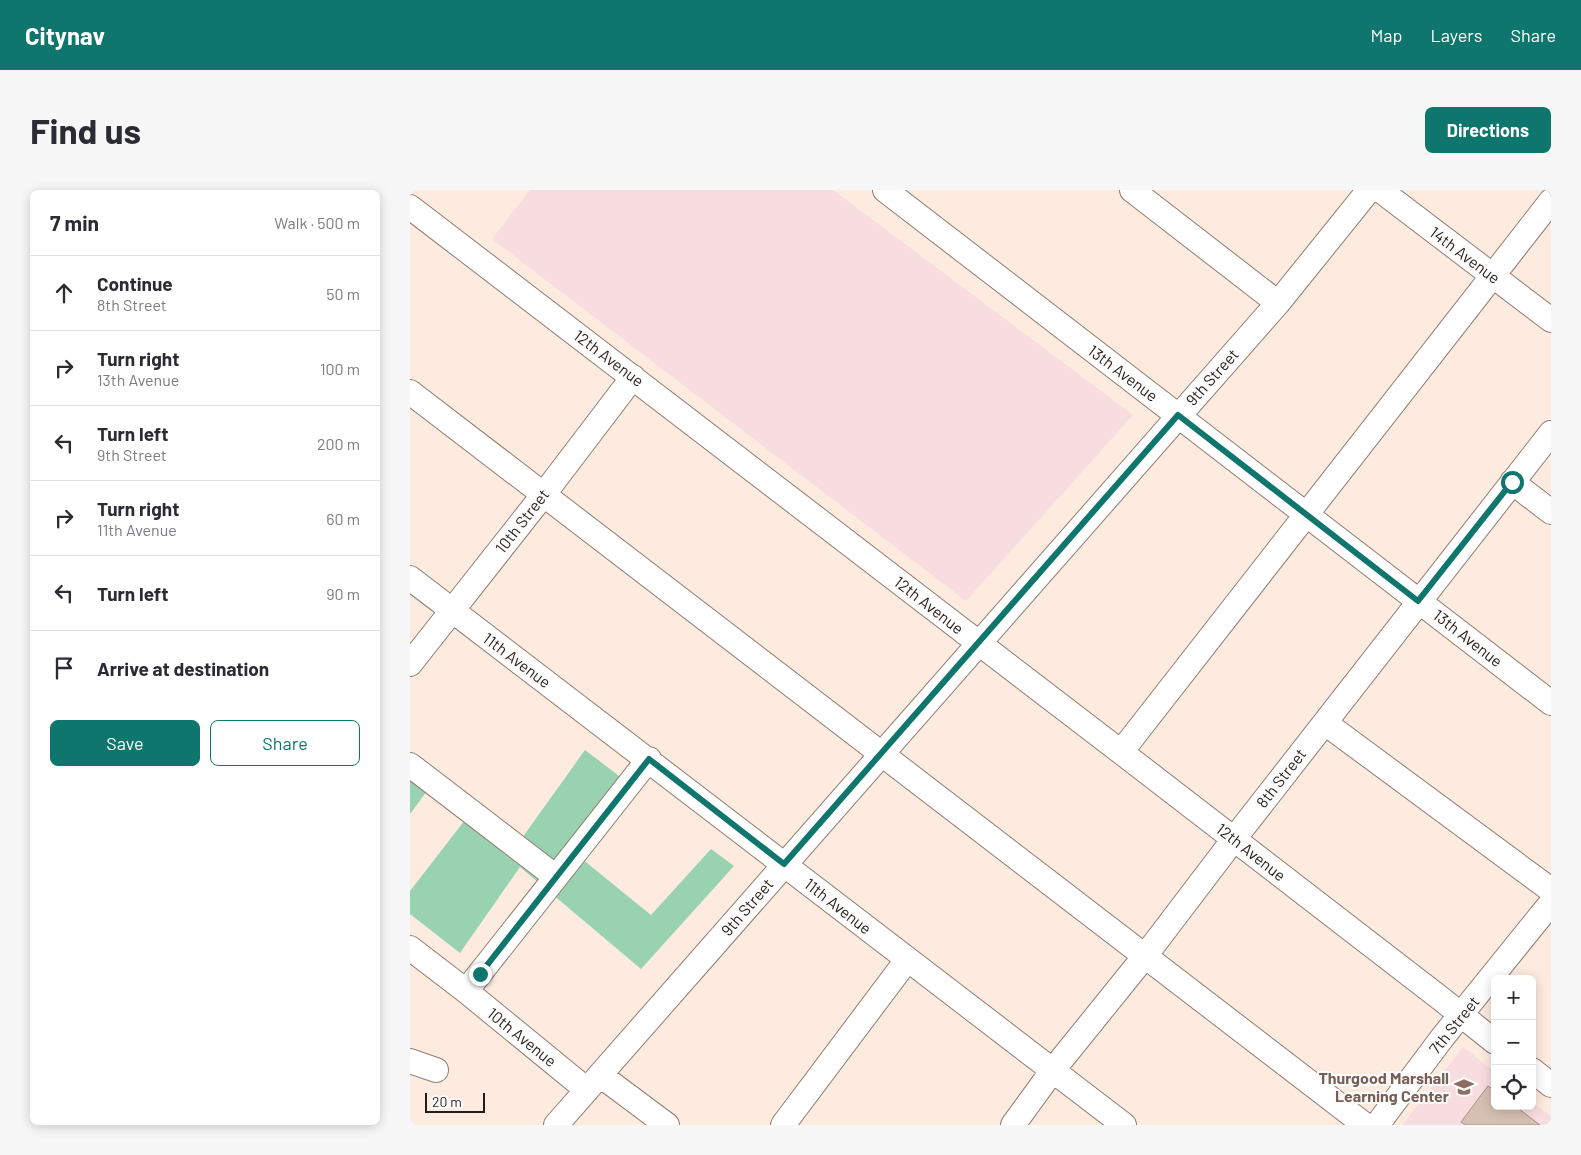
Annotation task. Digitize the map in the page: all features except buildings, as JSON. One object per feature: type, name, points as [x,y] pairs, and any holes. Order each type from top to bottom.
[{"type":"street","name":"13th Avenue","points":[[885,190],[1551,703]]},
{"type":"street","points":[[1132,190],[1278,304]]},
{"type":"street","name":"9th Street","points":[[556,1125],[1178,415],[1278,304],[1369,190]]},
{"type":"street","name":"14th Avenue","points":[[1380,190],[1551,320]]},
{"type":"street","points":[[1121,752],[1551,201]]},
{"type":"street","name":"12th Avenue","points":[[410,207],[1121,752],[1491,1039]]},
{"type":"street","name":"10th Street","points":[[410,664],[544,494],[633,377]]},
{"type":"street","points":[[410,392],[1365,1125]]},
{"type":"street","name":"8th Street","points":[[1013,1125],[1053,1070],[1145,956],[1324,722],[1551,433]]},
{"type":"street","points":[[1512,482],[1551,512]]},
{"type":"street","name":"11th Avenue","points":[[410,578],[649,759],[907,960],[1124,1125]]},
{"type":"street","points":[[1324,722],[1551,890]]},
{"type":"street","points":[[466,991],[649,759]]},
{"type":"street","points":[[410,765],[556,877]]},
{"type":"street","name":"7th Street","points":[[1377,1125],[1551,903]]},
{"type":"street","name":"10th Avenue","points":[[410,948],[593,1083],[667,1125]]},
{"type":"street","points":[[783,1125],[907,960]]},
{"type":"street","points":[[410,1061],[436,1070]]},
{"type":"street","points":[[1536,1073],[1551,1084]]},
{"type":"shaded area","points":[[530,190],[833,190],[1133,415],[966,601],[492,239]]},
{"type":"shaded area","name":"Thurgood Marshall Learning Center","points":[[1463,1047],[1491,1069],[1491,1110],[1536,1110],[1536,1105],[1551,1116],[1551,1125],[1402,1125]]},
{"type":"green space","points":[[585,750],[623,779],[571,850],[651,915],[711,849],[734,866],[641,969],[520,867],[460,953],[410,914],[410,891],[465,820],[512,852]]},
{"type":"green space","points":[[410,778],[427,791],[410,814]]},
{"type":"place","name":"Thurgood Marshall Learning Center","points":[[1464,1087]]},
{"type":"route","points":[[480,974],[649,759],[784,864],[1178,415],[1418,601],[1512,482]]}]
